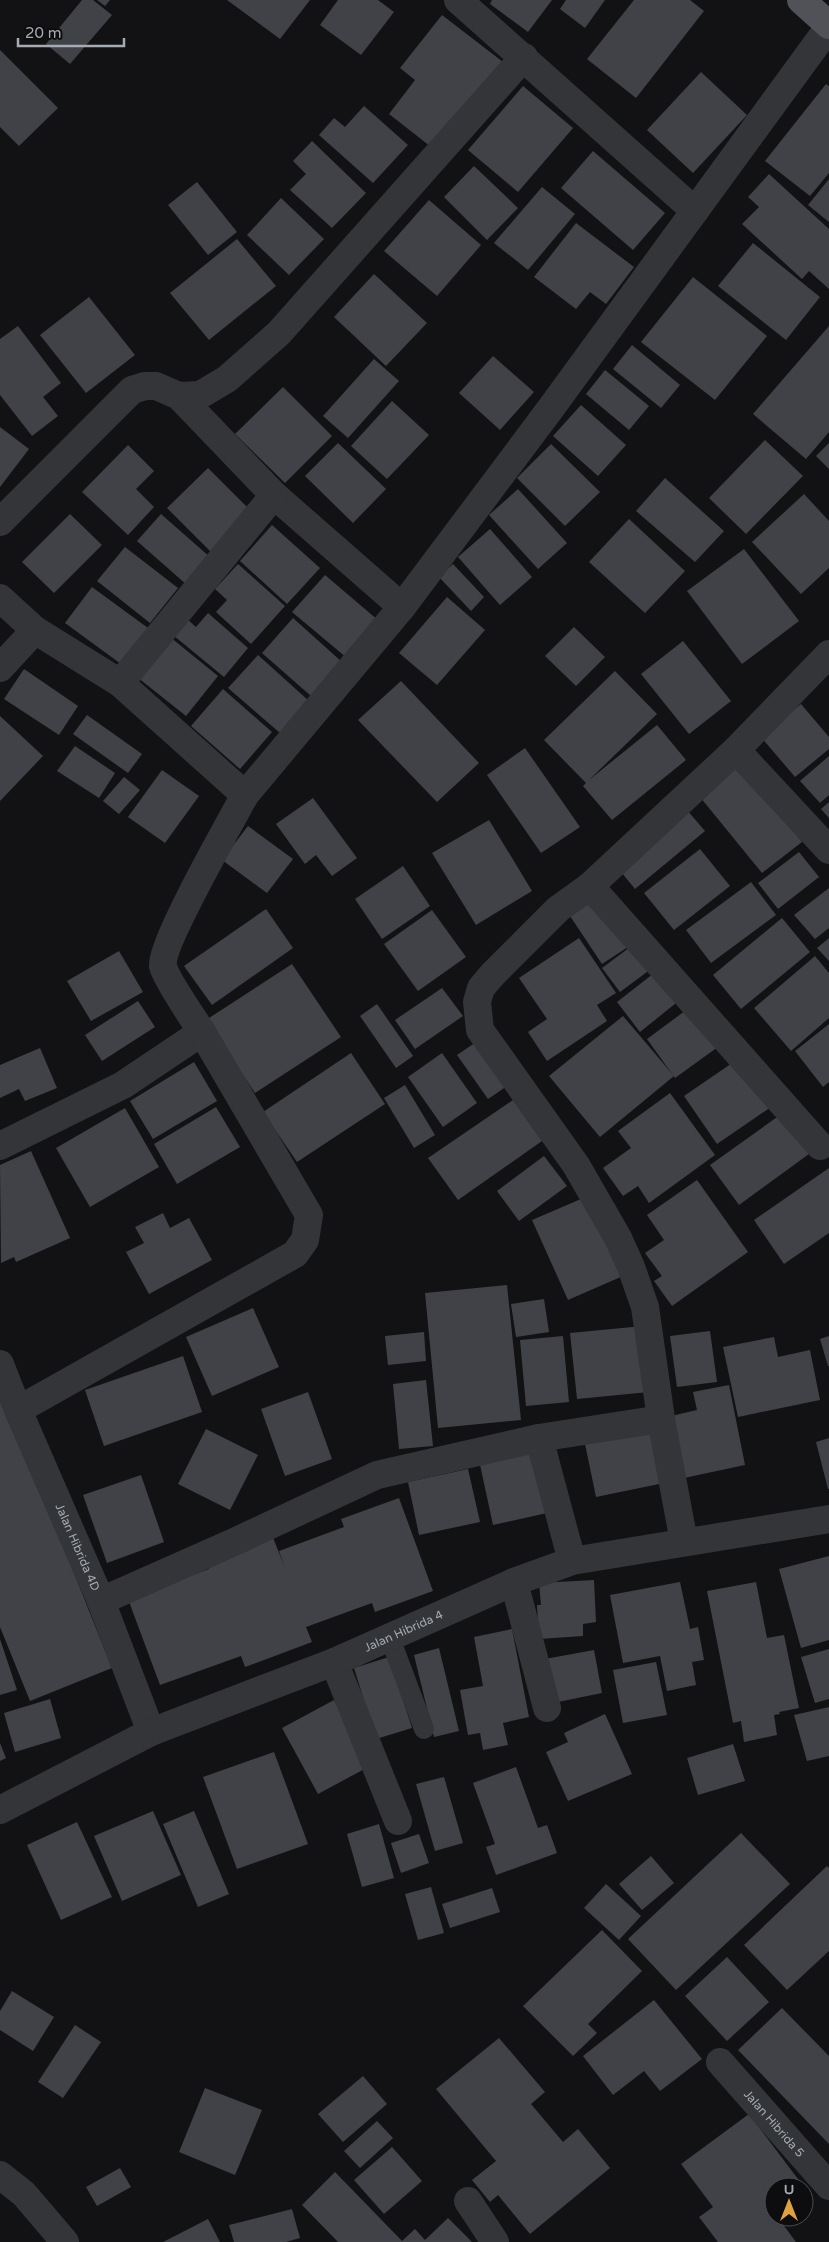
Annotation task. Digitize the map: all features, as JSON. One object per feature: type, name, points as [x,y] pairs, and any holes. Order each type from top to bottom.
[{"type":"main road","points":[[801,0],[829,26]]},
{"type":"street","points":[[458,0],[695,211]]},
{"type":"street","points":[[18,1410],[294,1254],[305,1240],[309,1216],[163,966],[166,951],[202,874],[246,795],[402,607],[695,211],[829,26]]},
{"type":"street","points":[[179,396],[200,395],[226,379],[279,333],[524,57]]},
{"type":"street","points":[[0,522],[132,390],[146,386],[156,386],[179,396],[274,495],[402,607]]},
{"type":"street","points":[[120,682],[274,495]]},
{"type":"street","points":[[0,598],[36,630],[120,682],[246,795]]},
{"type":"street","points":[[0,668],[36,630]]},
{"type":"street","points":[[684,1542],[661,1419],[645,1307],[624,1253],[576,1165],[480,1030],[477,1002],[482,988],[492,975],[558,909],[590,886],[736,750],[829,654]]},
{"type":"street","points":[[736,750],[829,850]]},
{"type":"street","points":[[590,886],[820,1146]]},
{"type":"street","points":[[0,1146],[123,1085],[202,1032]]},
{"type":"street","name":"Jalan Hibrida 4D","points":[[0,1364],[101,1601],[151,1732]]},
{"type":"street","points":[[101,1601],[234,1542],[377,1475],[539,1438],[661,1419]]},
{"type":"street","points":[[539,1438],[572,1561]]},
{"type":"street","name":"Jalan Hibrida 4","points":[[0,1810],[151,1732],[334,1662],[514,1582],[572,1561],[829,1519]]},
{"type":"street","points":[[514,1582],[546,1708]]},
{"type":"street","points":[[334,1662],[398,1822]]},
{"type":"street","name":"Jalan Hibrida 5","points":[[720,2062],[829,2186]]},
{"type":"street","points":[[0,2175],[24,2194],[65,2242]]},
{"type":"street","points":[[468,2201],[495,2242]]},
{"type":"lane","points":[[390,1638],[424,1729]]},
{"type":"building","points":[[82,0],[93,0],[112,15],[70,64],[46,44]]},
{"type":"building","points":[[97,0],[110,0],[105,6]]},
{"type":"building","points":[[227,0],[310,0],[280,39]]},
{"type":"building","points":[[338,0],[378,0],[394,12],[361,55],[320,25]]},
{"type":"building","points":[[492,0],[552,0],[528,32],[490,4]]},
{"type":"building","points":[[566,0],[605,0],[585,28],[560,9]]},
{"type":"building","points":[[634,0],[690,0],[704,11],[636,98],[587,59]]},
{"type":"building","points":[[442,15],[503,62],[435,150],[389,114],[415,80],[400,68]]},
{"type":"building","points":[[0,50],[58,108],[19,146],[0,127]]},
{"type":"building","points":[[701,72],[747,115],[693,173],[647,130]]},
{"type":"building","points":[[826,84],[829,86],[829,173],[810,196],[765,161]]},
{"type":"building","points":[[523,86],[573,128],[518,192],[468,150]]},
{"type":"building","points":[[364,106],[408,145],[373,183],[319,135],[334,118],[345,127]]},
{"type":"building","points":[[312,141],[366,193],[332,228],[290,190],[306,174],[293,161]]},
{"type":"building","points":[[593,151],[665,213],[633,250],[561,188]]},
{"type":"building","points":[[474,166],[518,208],[487,240],[444,197]]},
{"type":"building","points":[[769,174],[829,229],[829,289],[809,271],[802,279],[742,224],[759,207],[748,197]]},
{"type":"building","points":[[829,179],[829,222],[808,205]]},
{"type":"building","points":[[197,182],[237,232],[208,255],[168,205]]},
{"type":"building","points":[[542,187],[575,214],[528,270],[494,243]]},
{"type":"building","points":[[281,198],[324,239],[289,275],[247,235]]},
{"type":"building","points":[[429,200],[481,245],[437,296],[384,251]]},
{"type":"building","points":[[576,223],[634,267],[606,304],[590,292],[576,309],[534,277]]},
{"type":"building","points":[[237,239],[276,286],[209,340],[170,293]]},
{"type":"building","points":[[753,243],[820,297],[786,340],[718,286]]},
{"type":"building","points":[[374,274],[427,323],[386,366],[334,317]]},
{"type":"building","points":[[693,277],[767,336],[715,400],[641,342]]},
{"type":"building","points":[[89,297],[135,355],[86,393],[40,335]]},
{"type":"building","points":[[18,326],[61,383],[43,397],[58,416],[32,436],[0,395],[0,339]]},
{"type":"building","points":[[829,326],[829,432],[806,459],[753,414]]},
{"type":"building","points":[[632,345],[680,385],[661,408],[613,369]]},
{"type":"building","points":[[493,356],[534,392],[500,430],[459,393]]},
{"type":"building","points":[[374,359],[399,381],[348,438],[323,416]]},
{"type":"building","points":[[605,370],[649,406],[629,430],[586,394]]},
{"type":"building","points":[[283,387],[332,436],[285,483],[235,434]]},
{"type":"building","points":[[392,401],[429,435],[387,479],[351,446]]},
{"type":"building","points":[[581,405],[626,445],[598,476],[553,436]]},
{"type":"building","points":[[0,427],[29,449],[0,487]]},
{"type":"building","points":[[765,440],[803,476],[746,534],[709,498]]},
{"type":"building","points":[[338,443],[386,489],[353,523],[305,476]]},
{"type":"building","points":[[829,443],[829,469],[816,456]]},
{"type":"building","points":[[551,444],[600,492],[565,526],[517,478]]},
{"type":"building","points":[[128,445],[154,471],[136,489],[154,507],[128,535],[82,492]]},
{"type":"building","points":[[208,468],[252,512],[211,552],[167,508]]},
{"type":"building","points":[[665,478],[724,531],[695,562],[636,511]]},
{"type":"building","points":[[518,489],[567,543],[538,569],[489,515]]},
{"type":"building","points":[[804,494],[829,521],[829,568],[801,594],[752,542]]},
{"type":"building","points":[[70,514],[102,545],[54,593],[22,562]]},
{"type":"building","points":[[161,514],[211,558],[187,585],[137,541]]},
{"type":"building","points":[[629,519],[685,571],[645,613],[589,562]]},
{"type":"building","points":[[272,525],[320,568],[287,604],[240,561]]},
{"type":"building","points":[[490,529],[532,577],[500,605],[458,557]]},
{"type":"building","points":[[125,547],[178,588],[150,623],[97,581]]},
{"type":"building","points":[[744,549],[799,621],[742,664],[687,591]]},
{"type":"building","points":[[238,564],[285,606],[251,644],[216,612],[227,600],[215,589]]},
{"type":"building","points":[[453,564],[484,597],[471,611],[439,577]]},
{"type":"building","points":[[325,575],[379,621],[347,658],[292,612]]},
{"type":"building","points":[[92,587],[148,628],[121,664],[65,623]]},
{"type":"building","points":[[447,597],[485,630],[437,685],[399,653]]},
{"type":"building","points":[[208,613],[248,648],[224,677],[173,635],[187,619],[196,627]]},
{"type":"building","points":[[293,618],[342,662],[311,696],[262,653]]},
{"type":"building","points":[[574,627],[605,657],[576,686],[545,656]]},
{"type":"building","points":[[170,637],[218,676],[186,716],[137,677]]},
{"type":"building","points":[[683,641],[731,701],[689,734],[641,674]]},
{"type":"building","points":[[258,655],[309,701],[280,733],[228,688]]},
{"type":"building","points":[[24,669],[78,706],[59,735],[4,699]]},
{"type":"building","points":[[615,671],[657,714],[589,780],[657,725],[686,760],[612,820],[583,786],[586,783],[544,740]]},
{"type":"building","points":[[401,681],[479,763],[437,802],[358,720]]},
{"type":"building","points":[[223,689],[272,732],[240,769],[191,726]]},
{"type":"building","points":[[801,704],[829,737],[829,749],[795,777],[761,737]]},
{"type":"building","points":[[87,715],[142,754],[128,773],[73,734]]},
{"type":"building","points":[[0,716],[43,756],[0,801]]},
{"type":"building","points":[[75,746],[115,773],[99,798],[57,771]]},
{"type":"building","points":[[525,748],[580,827],[541,853],[487,775]]},
{"type":"building","points":[[829,756],[829,795],[820,803],[800,781]]},
{"type":"building","points":[[741,765],[802,842],[762,873],[700,797]]},
{"type":"building","points":[[162,770],[199,796],[165,843],[128,817]]},
{"type":"building","points":[[124,777],[140,790],[119,814],[103,801]]},
{"type":"building","points":[[313,798],[357,858],[332,876],[316,855],[305,864],[276,824]]},
{"type":"building","points":[[829,802],[829,818],[821,809]]},
{"type":"building","points":[[686,809],[705,831],[635,889],[617,867]]},
{"type":"building","points":[[489,820],[532,891],[476,925],[432,853]]},
{"type":"building","points":[[248,826],[293,859],[267,893],[222,860]]},
{"type":"building","points":[[700,849],[730,886],[674,930],[644,893]]},
{"type":"building","points":[[799,852],[819,877],[778,909],[758,883]]},
{"type":"building","points":[[403,866],[430,906],[382,939],[355,899]]},
{"type":"building","points":[[751,882],[776,915],[711,963],[686,930]]},
{"type":"building","points":[[829,888],[829,928],[815,939],[794,915]]},
{"type":"building","points":[[599,897],[631,945],[602,964],[570,916]]},
{"type":"building","points":[[266,909],[293,948],[212,1005],[184,966]]},
{"type":"building","points":[[432,910],[466,957],[418,991],[384,944]]},
{"type":"building","points":[[782,918],[810,952],[741,1009],[713,975]]},
{"type":"building","points":[[579,938],[616,993],[597,1005],[607,1021],[547,1061],[528,1032],[547,1019],[519,978]]},
{"type":"building","points":[[829,938],[829,961],[817,948]]},
{"type":"building","points":[[637,942],[655,966],[620,992],[602,968]]},
{"type":"building","points":[[119,951],[143,992],[91,1021],[67,981]]},
{"type":"building","points":[[815,956],[829,973],[829,1018],[791,1051],[754,1008]]},
{"type":"building","points":[[292,964],[341,1037],[255,1093],[206,1020]]},
{"type":"building","points":[[658,970],[681,999],[640,1032],[617,1002]]},
{"type":"building","points":[[442,988],[463,1016],[415,1049],[395,1020]]},
{"type":"building","points":[[138,1001],[155,1027],[102,1061],[85,1035]]},
{"type":"building","points":[[377,1004],[413,1056],[396,1068],[360,1016]]},
{"type":"building","points":[[693,1005],[722,1044],[675,1078],[647,1039]]},
{"type":"building","points":[[623,1016],[674,1076],[600,1137],[549,1076]]},
{"type":"building","points":[[829,1024],[829,1082],[823,1087],[795,1051]]},
{"type":"building","points":[[479,1040],[510,1084],[488,1099],[457,1055]]},
{"type":"building","points":[[40,1048],[57,1088],[25,1101],[19,1089],[0,1098],[0,1065]]},
{"type":"building","points":[[351,1053],[385,1104],[297,1162],[263,1112]]},
{"type":"building","points":[[442,1053],[477,1103],[443,1127],[408,1077]]},
{"type":"building","points":[[738,1059],[771,1107],[717,1144],[684,1096]]},
{"type":"building","points":[[194,1062],[217,1101],[153,1139],[130,1101]]},
{"type":"building","points":[[405,1085],[435,1135],[414,1148],[384,1098]]},
{"type":"building","points":[[670,1093],[715,1155],[649,1203],[638,1186],[623,1196],[603,1168],[631,1148],[618,1131]]},
{"type":"building","points":[[513,1100],[542,1141],[458,1200],[428,1158]]},
{"type":"building","points":[[216,1107],[240,1147],[177,1184],[154,1144]]},
{"type":"building","points":[[125,1108],[159,1167],[90,1207],[56,1148]]},
{"type":"building","points":[[780,1115],[809,1154],[739,1205],[710,1165]]},
{"type":"building","points":[[31,1151],[70,1238],[16,1262],[14,1257],[1,1263],[0,1165]]},
{"type":"building","points":[[544,1156],[567,1186],[519,1221],[497,1191]]},
{"type":"building","points":[[829,1168],[829,1233],[784,1264],[754,1220]]},
{"type":"building","points":[[697,1180],[748,1252],[672,1306],[654,1281],[662,1276],[645,1253],[664,1240],[647,1215]]},
{"type":"building","points":[[588,1196],[623,1276],[568,1300],[532,1220]]},
{"type":"building","points":[[163,1213],[170,1228],[189,1218],[212,1260],[149,1294],[126,1252],[144,1243],[135,1227]]},
{"type":"building","points":[[507,1285],[521,1420],[438,1428],[425,1293]]},
{"type":"building","points":[[544,1299],[549,1332],[516,1337],[511,1304]]},
{"type":"building","points":[[253,1308],[279,1367],[212,1396],[186,1337]]},
{"type":"building","points":[[643,1326],[649,1392],[577,1399],[570,1333]]},
{"type":"building","points":[[710,1331],[717,1382],[677,1387],[670,1336]]},
{"type":"building","points":[[424,1332],[426,1361],[388,1365],[385,1336]]},
{"type":"building","points":[[563,1336],[569,1402],[526,1406],[520,1340]]},
{"type":"building","points":[[829,1336],[829,1366],[828,1366],[820,1339]]},
{"type":"building","points":[[774,1337],[778,1357],[810,1350],[820,1400],[738,1417],[723,1347]]},
{"type":"building","points":[[183,1356],[202,1412],[104,1446],[85,1390]]},
{"type":"building","points":[[426,1380],[433,1446],[399,1449],[393,1384]]},
{"type":"building","points":[[729,1385],[745,1465],[684,1478],[671,1416],[697,1410],[693,1392]]},
{"type":"building","points":[[0,1388],[112,1668],[30,1701],[0,1627]]},
{"type":"building","points":[[308,1392],[332,1459],[285,1476],[261,1409]]},
{"type":"building","points":[[652,1425],[664,1483],[596,1497],[584,1439]]},
{"type":"building","points":[[206,1429],[258,1455],[230,1510],[178,1484]]},
{"type":"building","points":[[829,1438],[829,1489],[828,1489],[816,1442]]},
{"type":"building","points":[[534,1449],[547,1513],[493,1525],[479,1460]]},
{"type":"building","points":[[468,1469],[480,1522],[419,1535],[408,1482]]},
{"type":"building","points":[[141,1475],[164,1542],[107,1563],[83,1495]]},
{"type":"building","points":[[399,1498],[433,1591],[375,1612],[372,1603],[306,1627],[312,1642],[245,1667],[241,1656],[160,1685],[128,1599],[209,1569],[206,1559],[272,1535],[285,1568],[279,1551],[344,1527],[341,1519]]},
{"type":"building","points":[[829,1556],[829,1640],[801,1648],[779,1569]]},
{"type":"building","points":[[594,1580],[596,1622],[583,1624],[583,1636],[539,1639],[537,1605],[541,1605],[539,1583]]},
{"type":"building","points":[[680,1582],[690,1629],[698,1627],[704,1660],[692,1662],[696,1685],[667,1691],[660,1656],[623,1663],[610,1595]]},
{"type":"building","points":[[756,1582],[767,1638],[784,1635],[799,1708],[779,1712],[780,1714],[774,1715],[777,1735],[744,1742],[741,1721],[733,1723],[707,1591]]},
{"type":"building","points":[[512,1629],[529,1717],[503,1723],[508,1745],[483,1750],[480,1733],[468,1735],[460,1690],[483,1686],[474,1637]]},
{"type":"building","points":[[0,1639],[17,1690],[0,1695]]},
{"type":"building","points":[[439,1648],[459,1731],[434,1737],[414,1655]]},
{"type":"building","points":[[829,1649],[829,1699],[815,1703],[801,1657]]},
{"type":"building","points":[[594,1650],[602,1693],[553,1703],[545,1659]]},
{"type":"building","points":[[389,1657],[412,1728],[376,1739],[354,1668]]},
{"type":"building","points":[[656,1662],[667,1715],[623,1723],[613,1670]]},
{"type":"building","points":[[50,1699],[61,1738],[15,1752],[4,1713]]},
{"type":"building","points":[[334,1700],[370,1766],[318,1794],[282,1728]]},
{"type":"building","points":[[829,1707],[829,1756],[807,1761],[794,1715]]},
{"type":"building","points":[[605,1714],[632,1774],[568,1801],[546,1752],[568,1742],[564,1733]]},
{"type":"building","points":[[0,1743],[6,1758],[0,1761]]},
{"type":"building","points":[[733,1744],[745,1781],[698,1795],[687,1758]]},
{"type":"building","points":[[274,1752],[308,1844],[237,1869],[203,1777]]},
{"type":"building","points":[[516,1767],[538,1828],[547,1825],[557,1853],[496,1875],[486,1847],[495,1844],[473,1783]]},
{"type":"building","points":[[444,1777],[463,1843],[435,1851],[416,1784]]},
{"type":"building","points":[[153,1811],[181,1875],[122,1901],[94,1836]]},
{"type":"building","points":[[194,1811],[229,1894],[198,1907],[163,1824]]},
{"type":"building","points":[[77,1822],[112,1897],[61,1920],[27,1845]]},
{"type":"building","points":[[379,1824],[394,1878],[362,1887],[347,1834]]},
{"type":"building","points":[[741,1833],[790,1884],[676,1990],[628,1939]]},
{"type":"building","points":[[419,1834],[429,1863],[401,1873],[391,1843]]},
{"type":"building","points":[[651,1856],[674,1883],[642,1910],[619,1884]]},
{"type":"building","points":[[827,1866],[829,1868],[829,1951],[787,1990],[744,1945]]},
{"type":"building","points":[[606,1884],[641,1916],[619,1940],[584,1908]]},
{"type":"building","points":[[431,1887],[444,1933],[418,1940],[405,1894]]},
{"type":"building","points":[[492,1888],[500,1912],[450,1928],[442,1904]]},
{"type":"building","points":[[602,1930],[642,1971],[588,2024],[597,2033],[573,2056],[523,2006]]},
{"type":"building","points":[[727,1957],[769,2002],[727,2041],[685,1996]]},
{"type":"building","points":[[12,1991],[54,2017],[33,2051],[0,2030],[0,2011]]},
{"type":"building","points":[[654,2000],[702,2059],[660,2091],[644,2071],[613,2095],[583,2056]]},
{"type":"building","points":[[782,2008],[829,2056],[829,2144],[738,2050]]},
{"type":"building","points":[[75,2025],[101,2042],[63,2098],[38,2082]]},
{"type":"building","points":[[499,2038],[545,2092],[531,2104],[563,2142],[578,2129],[610,2168],[530,2234],[498,2195],[490,2202],[472,2180],[496,2161],[436,2089]]},
{"type":"building","points":[[363,2076],[387,2104],[343,2142],[318,2114]]},
{"type":"building","points":[[205,2088],[262,2110],[235,2175],[179,2152]]},
{"type":"building","points":[[749,2114],[796,2177],[764,2177],[764,2227],[785,2227],[796,2242],[718,2242],[699,2217],[713,2207],[681,2164]]},
{"type":"building","points":[[377,2121],[393,2138],[360,2168],[344,2151]]},
{"type":"building","points":[[392,2147],[422,2181],[384,2214],[354,2180]]},
{"type":"building","points":[[120,2168],[131,2187],[97,2206],[86,2187]]},
{"type":"building","points":[[335,2172],[402,2241],[415,2229],[425,2240],[448,2218],[472,2242],[338,2242],[302,2205]]},
{"type":"building","points":[[292,2209],[300,2238],[286,2242],[234,2242],[229,2225]]},
{"type":"building","points":[[208,2219],[220,2242],[163,2242]]}]
